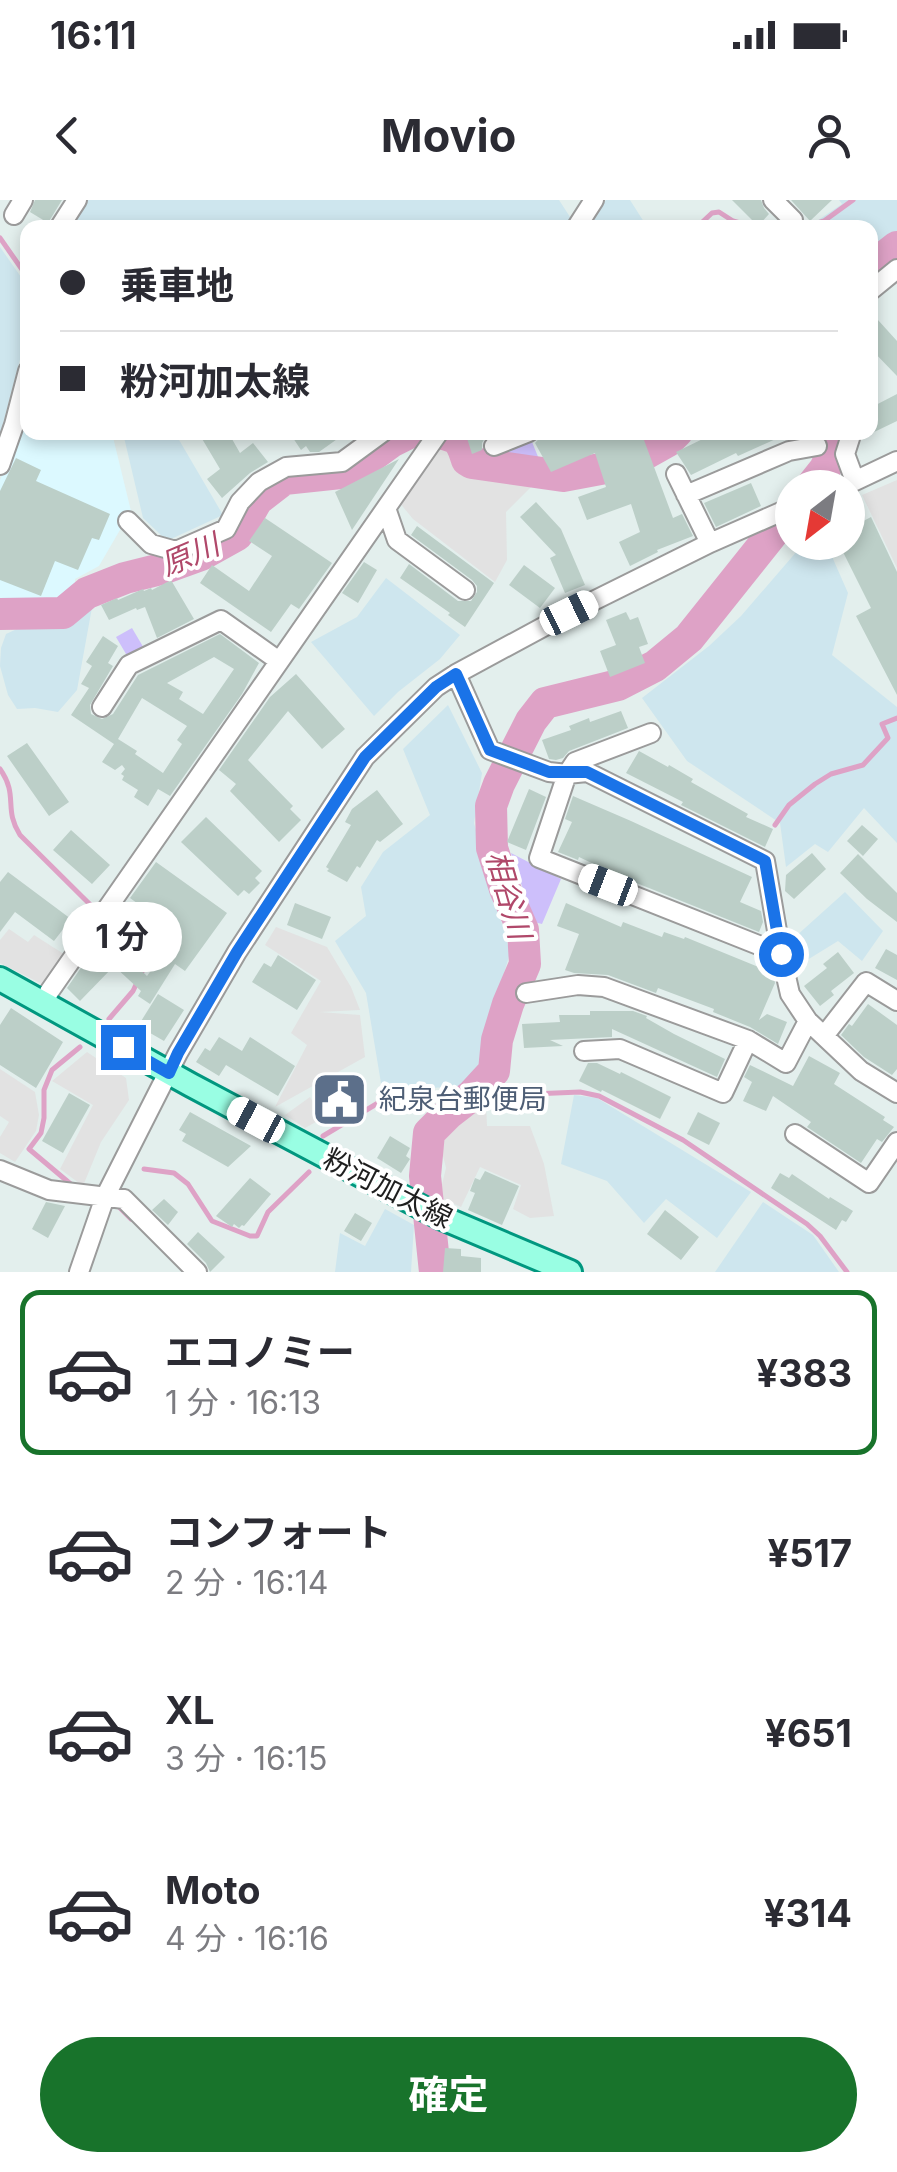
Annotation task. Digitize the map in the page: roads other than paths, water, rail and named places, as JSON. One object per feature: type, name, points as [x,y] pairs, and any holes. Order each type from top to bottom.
[{"type":"main road","name":"粉河加太線","points":[[0,978],[428,1210],[570,1272]]},
{"type":"street","points":[[773,200],[793,220]]},
{"type":"street","points":[[0,465],[20,402]]},
{"type":"street","points":[[128,522],[151,544],[176,551],[226,528],[240,502],[259,482],[286,467],[342,462],[372,440]]},
{"type":"street","points":[[44,1002],[433,440]]},
{"type":"street","points":[[494,446],[509,440]]},
{"type":"street","points":[[847,470],[850,440]]},
{"type":"street","points":[[686,496],[789,452],[817,446]]},
{"type":"street","points":[[865,476],[897,461]]},
{"type":"street","points":[[676,474],[710,542]]},
{"type":"street","points":[[386,508],[396,540],[465,590]]},
{"type":"street","points":[[79,1272],[105,1197],[153,1098],[237,952],[365,757],[436,687],[456,674],[710,542],[775,514]]},
{"type":"street","points":[[102,707],[129,666],[221,620],[279,662]]},
{"type":"street","points":[[456,674],[490,750],[549,772],[587,772],[765,861],[790,994],[808,1022],[860,1070],[897,1093]]},
{"type":"street","points":[[651,733],[575,762],[567,774],[538,858],[781,954]]},
{"type":"street","points":[[824,1036],[866,982],[897,1001]]},
{"type":"street","points":[[526,992],[578,985],[604,987],[748,1040],[786,1063],[808,1022]]},
{"type":"street","points":[[584,1051],[620,1049],[723,1094],[748,1040]]},
{"type":"street","points":[[795,1134],[869,1184],[897,1142]]},
{"type":"street","points":[[0,1170],[49,1190],[124,1199],[197,1272]]},
{"type":"waterway","points":[[825,220],[853,200]]},
{"type":"waterway","points":[[705,220],[719,212],[731,220]]},
{"type":"waterway","points":[[0,238],[20,267]]},
{"type":"waterway","name":"相谷川","points":[[878,262],[897,247]]},
{"type":"waterway","name":"原川","points":[[0,614],[63,613],[87,593],[201,555],[237,535],[257,500],[284,479],[350,472],[395,440]]},
{"type":"waterway","name":"原川","points":[[457,440],[472,463],[563,476],[627,464],[669,440]]},
{"type":"waterway","name":"相谷川","points":[[824,470],[838,440]]},
{"type":"waterway","name":"相谷川","points":[[435,1272],[425,1176],[429,1133],[494,1071],[497,1040],[525,964],[523,930],[492,848],[491,806],[499,784],[531,721],[545,703],[618,685],[655,666],[689,638],[775,530]]},
{"type":"waterway","points":[[775,825],[789,805],[815,784],[831,774],[863,765],[888,738],[882,724],[897,718]]},
{"type":"waterway","points":[[0,769],[9,787],[12,817],[20,835],[147,961],[133,991],[109,1019]]},
{"type":"waterway","points":[[73,1186],[29,1149],[41,1133],[44,1090],[52,1070],[80,1047]]},
{"type":"waterway","points":[[323,1136],[383,1100],[580,1092],[599,1096],[683,1140],[807,1224],[847,1272]]},
{"type":"waterway","points":[[144,1169],[174,1173],[188,1184],[212,1221],[250,1236],[257,1236],[268,1212],[309,1172]]},
{"type":"waterway","points":[[120,1208],[131,1219]]},
{"type":"place","name":"紀泉台郵便局","points":[[340,1099]]}]
